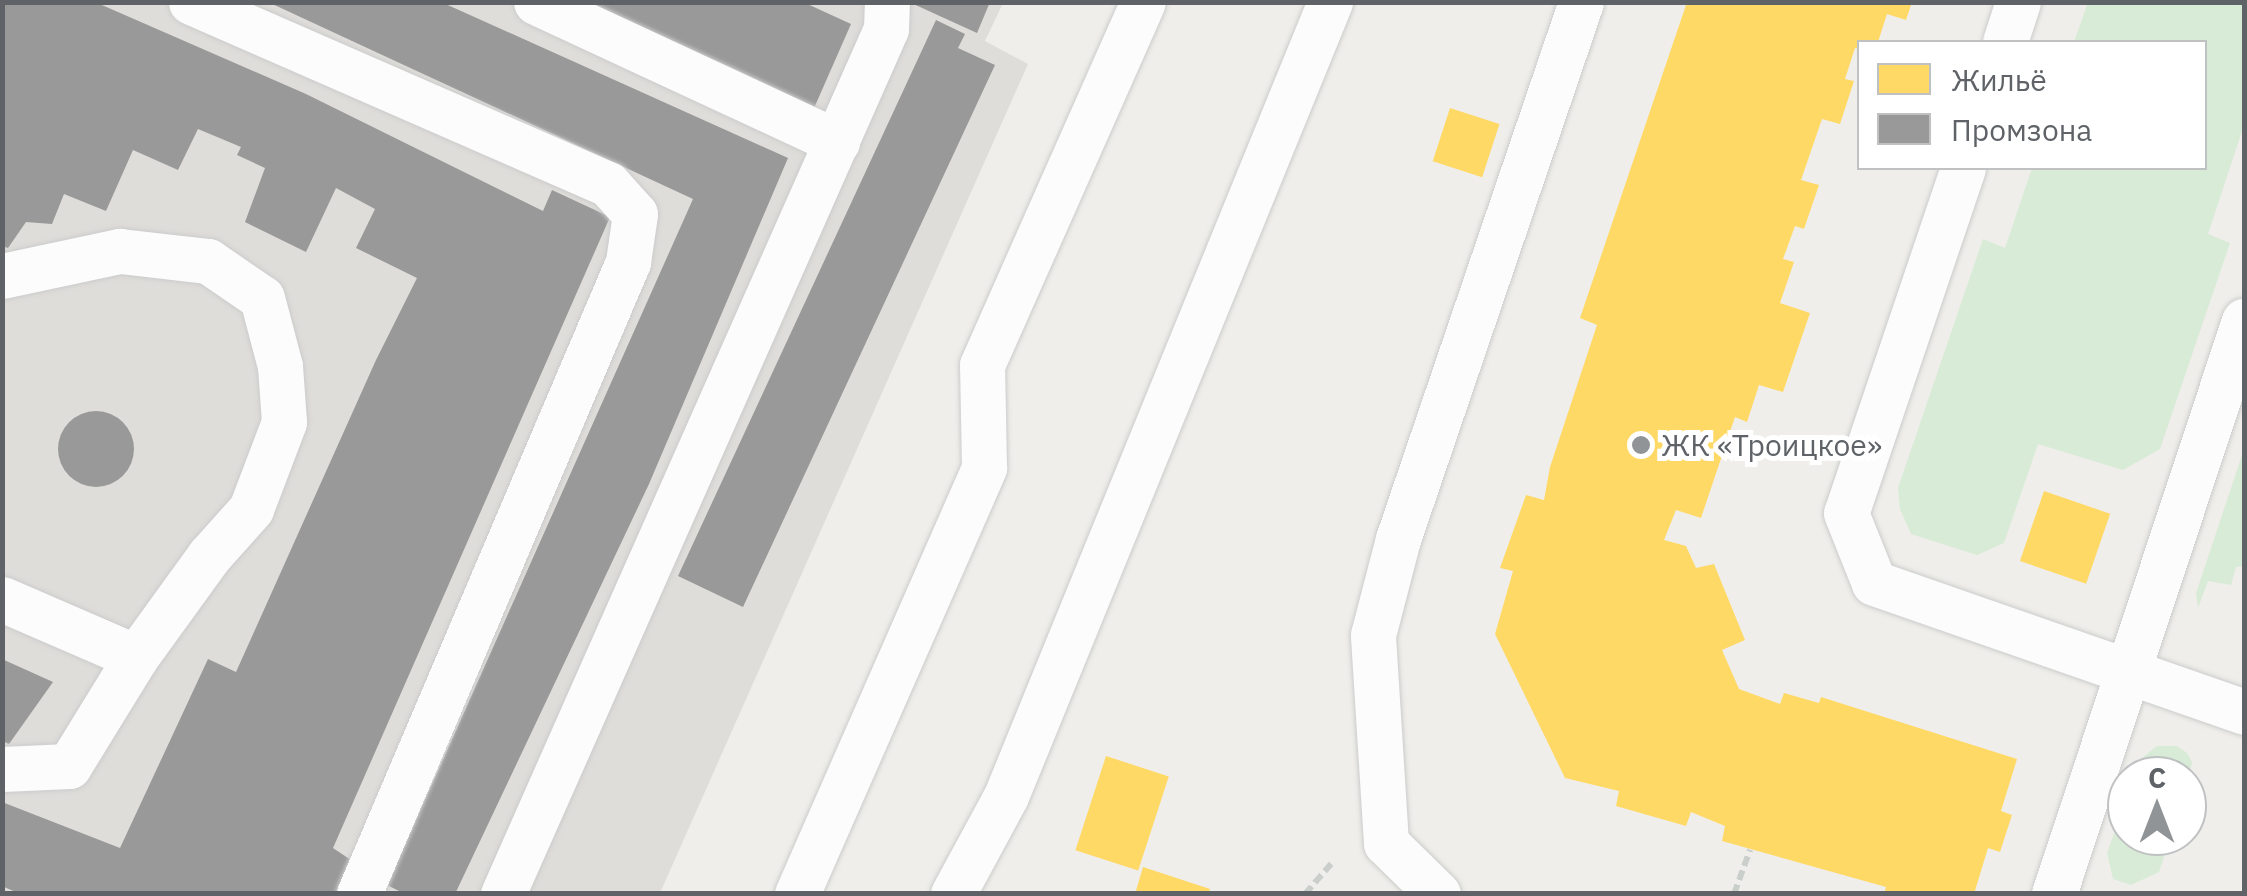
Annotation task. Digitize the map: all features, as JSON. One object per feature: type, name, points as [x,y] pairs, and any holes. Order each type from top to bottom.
[{"type":"lane","points":[[191,2],[608,184],[636,214],[628,262],[358,894]]},
{"type":"lane","points":[[536,2],[836,142]]},
{"type":"lane","points":[[504,894],[886,29],[888,2]]},
{"type":"lane","points":[[797,894],[984,468],[982,365],[1144,2]]},
{"type":"lane","points":[[952,894],[1006,796],[1330,2]]},
{"type":"lane","points":[[1438,894],[1386,844],[1373,636],[1398,539],[1581,2]]},
{"type":"lane","points":[[2006,40],[2018,2]]},
{"type":"lane","points":[[1962,170],[1846,512],[1874,583],[2244,712]]},
{"type":"lane","points":[[2,276],[120,250],[208,261],[262,298],[280,366],[284,422],[251,509],[209,556],[136,657],[69,766],[2,769]]},
{"type":"lane","points":[[2054,894],[2244,322]]},
{"type":"lane","points":[[2,599],[136,657]]},
{"type":"path","points":[[1734,894],[1750,850]]},
{"type":"shaded area","points":[[2,3],[1003,3],[985,41],[1028,64],[660,893],[3,893]]},
{"type":"green space","points":[[2088,2],[2244,3],[2244,125],[2208,234],[2230,243],[2160,449],[2123,470],[2038,444],[2004,543],[1977,555],[1911,534],[1900,509],[1898,488],[1983,239],[2005,248],[2031,170],[2207,170],[2207,40],[2075,40]]},
{"type":"green space","points":[[2244,449],[2244,566],[2236,567],[2231,585],[2208,581],[2198,608],[2196,593]]},
{"type":"green space","points":[[2157,746],[2177,746],[2189,756],[2144,756]]},
{"type":"green space","points":[[2108,856],[2164,856],[2159,872],[2131,885],[2113,879]]},
{"type":"building: Жильё","name":"ЖК «Троицкое»","points":[[1687,2],[1912,2],[1906,20],[1887,14],[1879,40],[1857,40],[1845,79],[1854,81],[1840,124],[1822,119],[1801,180],[1819,185],[1804,229],[1795,226],[1783,259],[1794,262],[1780,303],[1810,313],[1783,392],[1759,385],[1747,422],[1735,417],[1701,518],[1676,510],[1664,540],[1686,546],[1696,568],[1714,564],[1745,640],[1722,650],[1739,689],[1780,704],[1784,693],[1819,703],[1821,697],[2017,759],[2001,811],[2012,815],[2000,852],[1988,848],[1974,894],[1884,894],[1886,887],[1722,841],[1725,826],[1691,812],[1686,826],[1616,806],[1619,791],[1565,778],[1495,634],[1513,571],[1500,568],[1526,495],[1544,500],[1550,467],[1597,325],[1580,318]]},
{"type":"building: Жильё","points":[[1450,108],[1499,124],[1482,177],[1433,161]]},
{"type":"building: Жильё","points":[[2044,491],[2110,514],[2086,584],[2020,561]]},
{"type":"building: Жильё","points":[[1106,756],[1169,776],[1138,871],[1075,850]]},
{"type":"building: Жильё","points":[[1143,867],[1210,889],[1208,894],[1135,894]]},
{"type":"building: Промзона","points":[[2,2],[95,2],[306,94],[543,211],[552,190],[610,217],[333,848],[351,860],[337,894],[20,894],[2,886],[2,802],[120,848],[208,659],[236,672],[376,360],[417,278],[356,248],[375,209],[336,188],[306,252],[245,222],[265,168],[237,155],[241,147],[198,129],[178,170],[133,150],[106,211],[64,194],[52,224],[26,222],[8,248],[2,246]]},
{"type":"building: Промзона","points":[[268,2],[441,2],[788,158],[649,484],[455,894],[405,894],[387,885],[693,199]]},
{"type":"building: Промзона","points":[[574,2],[803,2],[851,24],[811,115]]},
{"type":"building: Промзона","points":[[909,2],[990,2],[977,33]]},
{"type":"building: Промзона","points":[[936,20],[965,34],[958,48],[995,65],[743,607],[678,576]]},
{"type":"building: Промзона","points":[[96,411],[123,422],[134,449],[123,476],[96,487],[69,476],[58,449],[69,422]]},
{"type":"building: Промзона","points":[[2,659],[53,682],[9,744],[2,741]]},
{"type":"place","name":"ЖК «Троицкое»","points":[[1641,445]]}]
